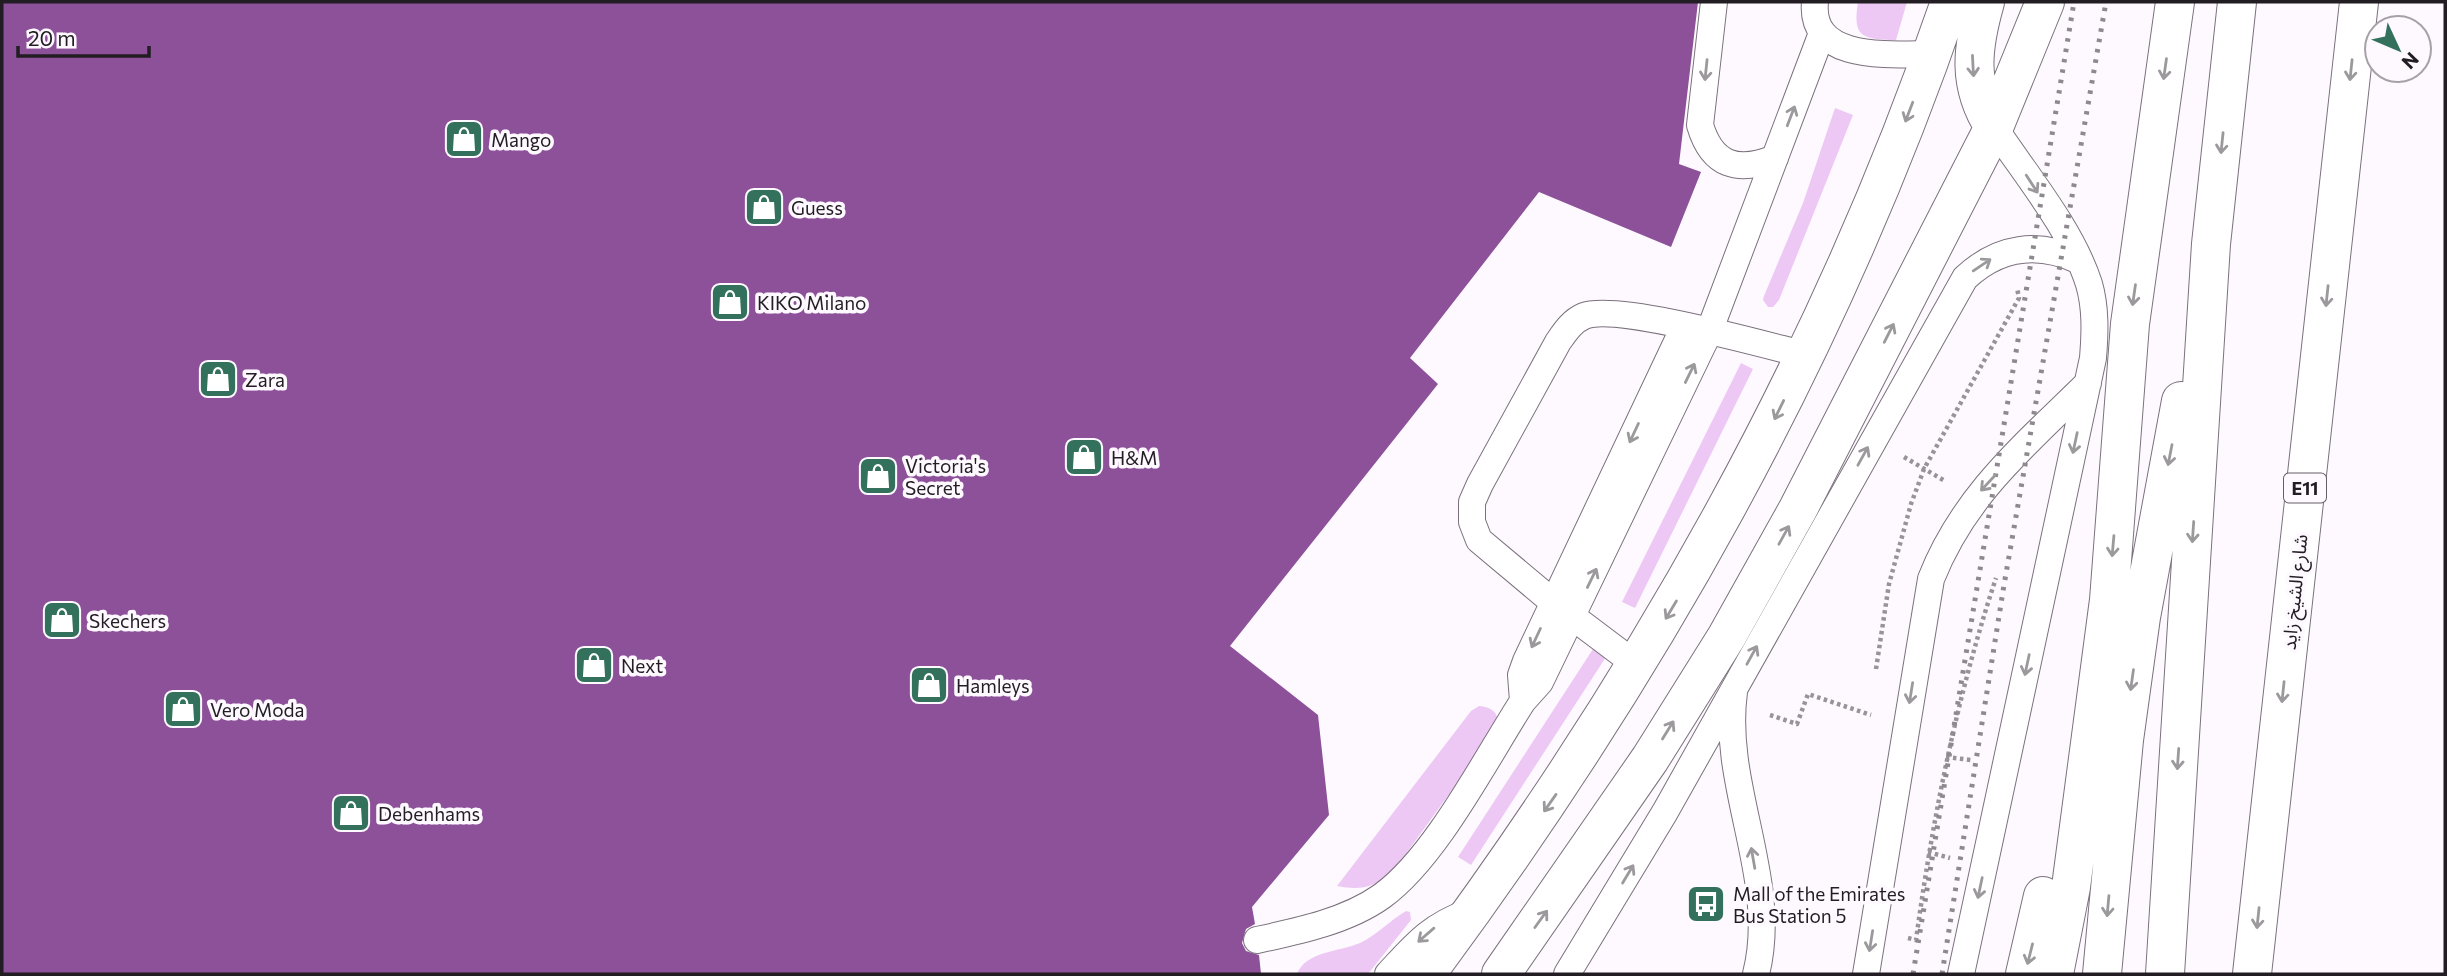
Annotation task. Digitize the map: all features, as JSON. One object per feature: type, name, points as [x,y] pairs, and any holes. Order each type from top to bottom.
[{"type":"main road","points":[[1426,974],[1557,792],[1638,666],[1726,512],[1806,355],[1852,254],[1950,2]]},
{"type":"main road","points":[[1985,2],[1973,51],[1973,72],[1983,110],[1994,127]]},
{"type":"main road","points":[[1501,974],[1643,770],[1727,636],[1798,509],[1994,127],[2045,2]]},
{"type":"main road","points":[[2054,974],[2071,887],[2109,600],[2130,324],[2175,2]]},
{"type":"main road","points":[[2165,974],[2211,244],[2237,2]]},
{"type":"main road","name":"شارع الشيخ زايد","points":[[2252,974],[2359,2]]},
{"type":"main road","points":[[2102,974],[2124,740],[2141,617],[2211,244]]},
{"type":"main road","points":[[2025,974],[2109,600]]},
{"type":"lane","points":[[1714,2],[1700,125],[1704,139],[1711,151],[1735,165],[1749,167],[1775,158]]},
{"type":"lane","points":[[1815,2],[1814,11],[1822,33],[1831,41],[1860,52],[1932,54]]},
{"type":"lane","points":[[1257,940],[1299,931],[1352,913],[1382,896],[1405,876],[1430,848],[1523,701],[1540,682],[1563,610],[1775,158],[1822,33]]},
{"type":"lane","points":[[1961,974],[2094,346],[2094,309],[2080,261],[1994,127]]},
{"type":"lane","points":[[1567,974],[1665,812],[1965,278],[1978,266],[2011,250],[2046,249],[2080,261]]},
{"type":"lane","points":[[1638,666],[1563,610],[1479,540],[1472,522],[1472,502],[1480,484],[1568,327],[1583,316],[1601,312],[1697,329],[1806,355]]},
{"type":"lane","points":[[1866,974],[1925,606],[1938,562],[1954,529],[1985,485],[2088,383]]},
{"type":"lane","points":[[1735,685],[1733,744],[1763,922],[1756,974]]},
{"type":"lane","points":[[1388,974],[1422,938],[1442,922],[1474,910]]},
{"type":"path","points":[[1918,465],[1931,472]]},
{"type":"path","points":[[1873,931],[1916,940],[1928,852],[1946,757],[1976,636],[1996,578]]},
{"type":"path","points":[[1770,715],[1797,724],[1808,694],[1871,715]]},
{"type":"shaded area","points":[[1858,2],[1907,2],[1896,40],[1875,39],[1862,34],[1857,23]]},
{"type":"shaded area","points":[[1835,108],[1853,115],[1779,300],[1773,307],[1768,307],[1763,300],[1764,296],[1803,203]]},
{"type":"shaded area","points":[[1741,363],[1753,369],[1635,608],[1622,602]]},
{"type":"shaded area","points":[[1593,649],[1606,657],[1471,865],[1458,857]]},
{"type":"shaded area","points":[[1479,706],[1496,714],[1494,732],[1395,869],[1375,884],[1361,888],[1337,886],[1471,711]]},
{"type":"shaded area","points":[[1406,911],[1410,912],[1411,920],[1368,974],[1297,974],[1301,966],[1315,956],[1360,943]]},
{"type":"building","points":[[2,2],[1698,2],[1679,164],[1701,172],[1671,247],[1539,192],[1410,358],[1438,384],[1230,646],[1318,715],[1329,815],[1252,907],[1255,924],[1246,929],[1242,943],[1246,951],[1259,955],[1261,974],[2,974]]},
{"type":"railway","points":[[1913,974],[2074,2]]},
{"type":"railway","points":[[1942,974],[2004,585],[2106,2]]},
{"type":"place","name":"Mango","points":[[464,139]]},
{"type":"place","name":"Guess","points":[[764,207]]},
{"type":"place","name":"KIKO Milano","points":[[730,302]]},
{"type":"place","name":"Zara","points":[[218,379]]},
{"type":"place","name":"H&M","points":[[1084,457]]},
{"type":"place","name":"Victoria's Secret","points":[[878,476]]},
{"type":"place","name":"Skechers","points":[[62,620]]},
{"type":"place","name":"Next","points":[[594,665]]},
{"type":"place","name":"Hamleys","points":[[929,685]]},
{"type":"place","name":"Vero Moda","points":[[183,709]]},
{"type":"place","name":"Debenhams","points":[[351,813]]},
{"type":"place","name":"Mall of the Emirates Bus Station 5","points":[[1706,904]]}]
